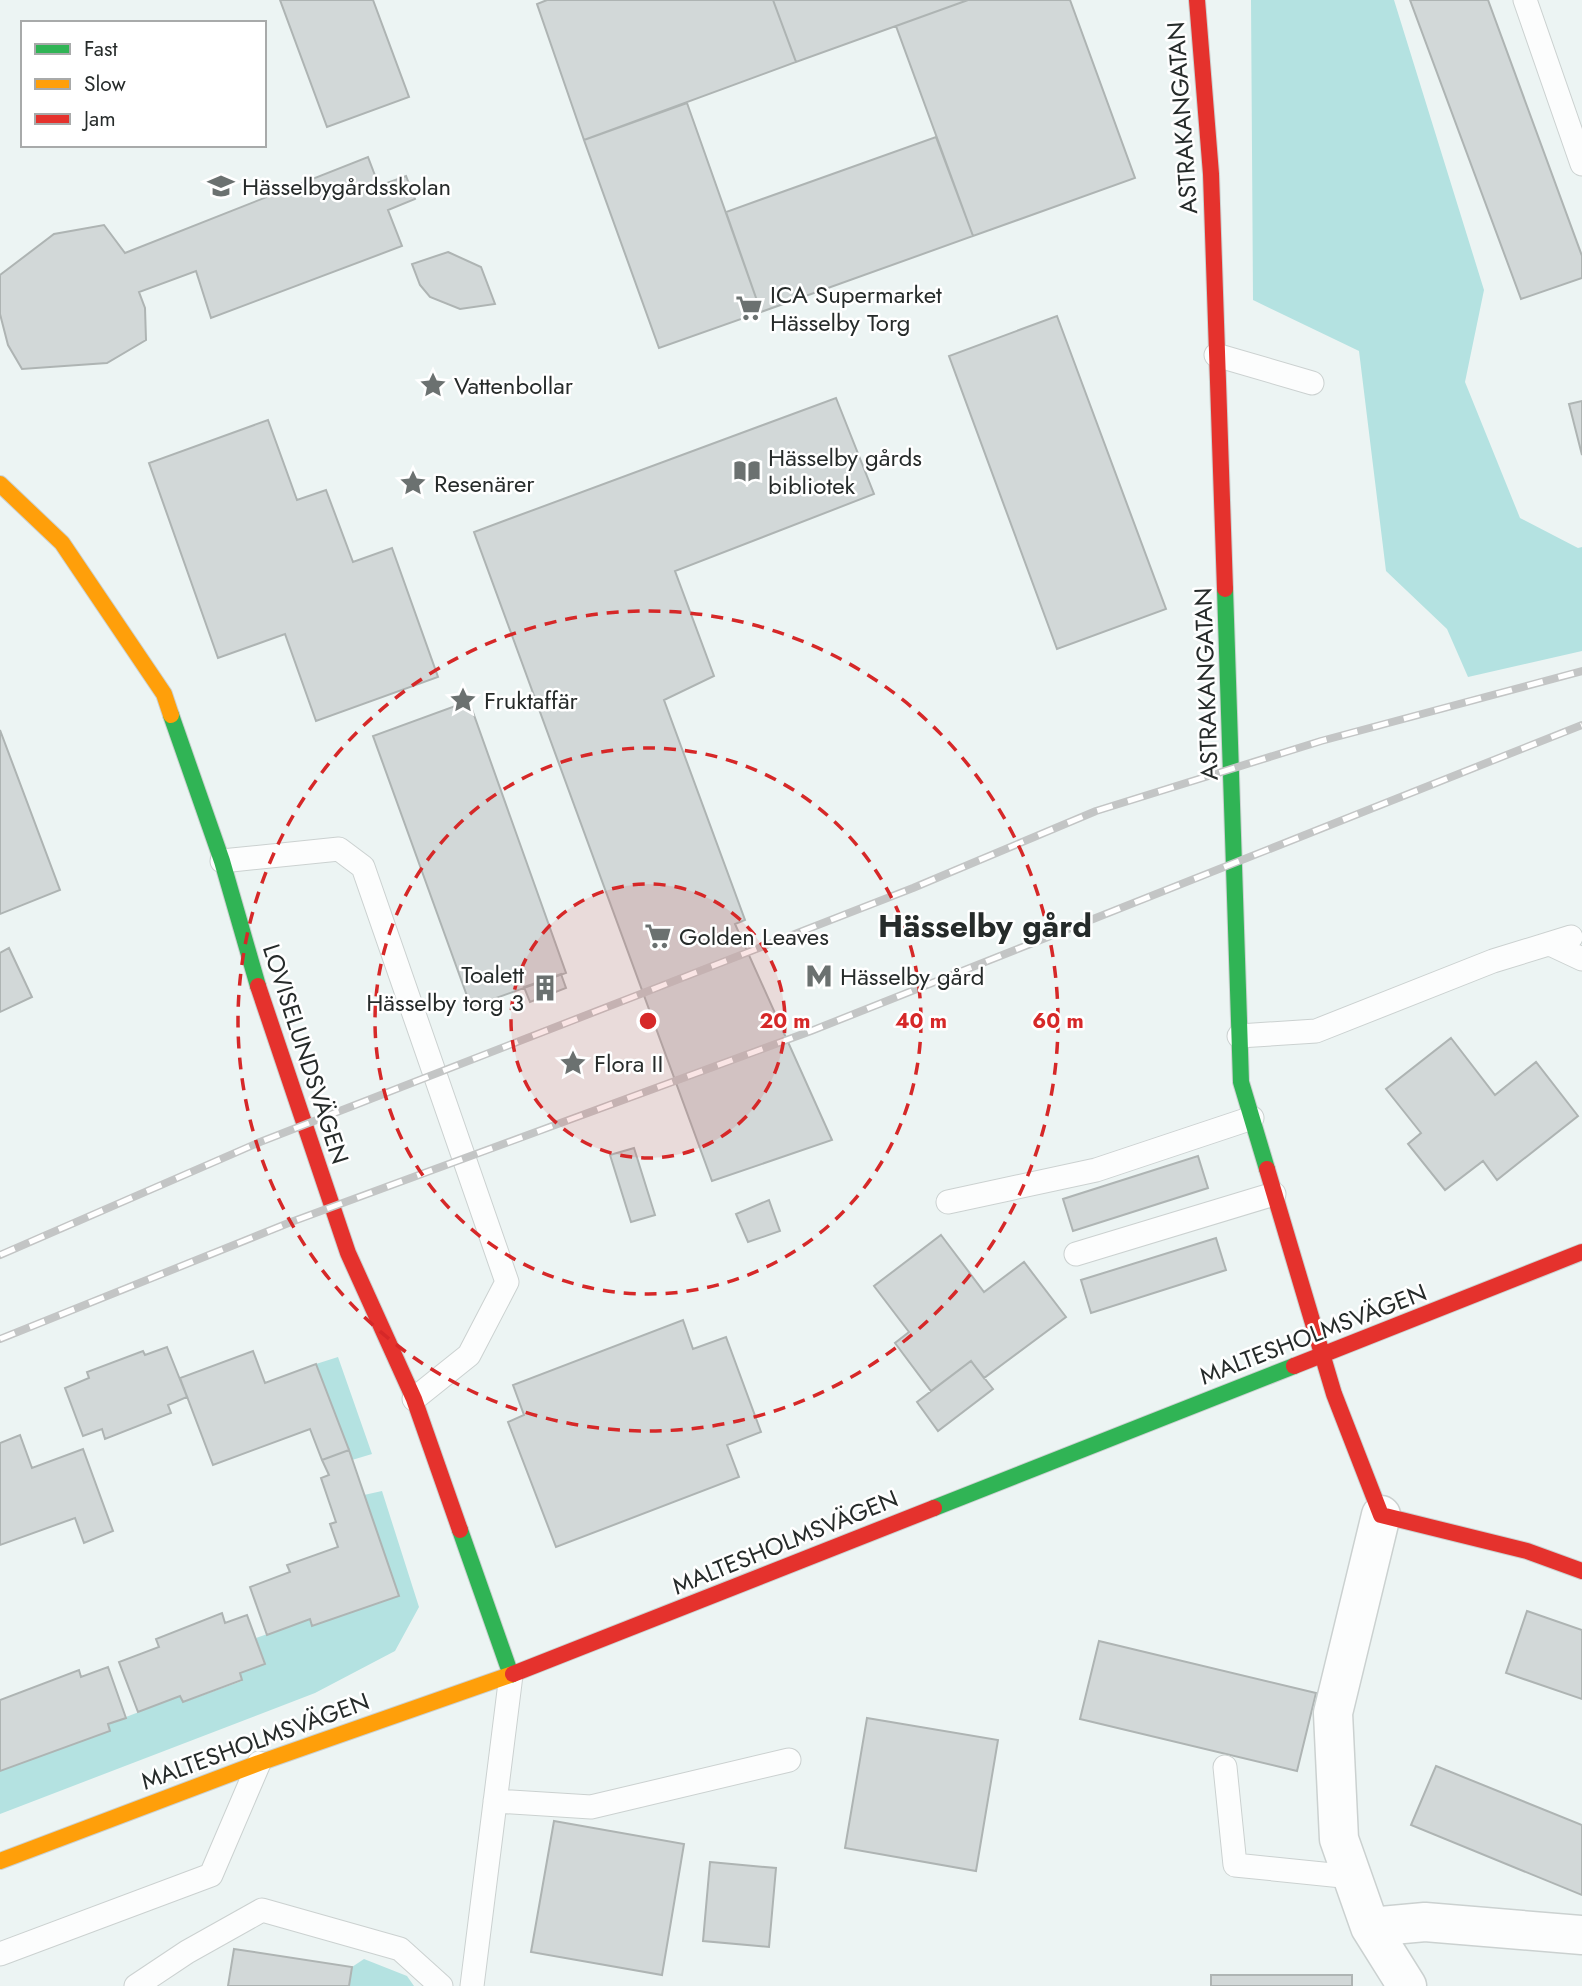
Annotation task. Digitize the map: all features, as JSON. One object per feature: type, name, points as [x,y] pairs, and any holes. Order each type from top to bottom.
[{"type":"street","name":"ASTRAKANGATAN","points":[[1197,0],[1211,174],[1241,1082],[1322,1355],[1381,1515]]},
{"type":"street","name":"LOVISELUNDSVÄGEN","points":[[0,484],[62,543],[164,694],[222,861],[271,1033],[348,1253],[414,1399],[511,1675]]},
{"type":"street","name":"MALTESHOLMSVÄGEN","points":[[0,1861],[259,1763],[511,1675],[1582,1252]]},
{"type":"street","points":[[1407,1986],[1370,1927],[1339,1839],[1333,1713],[1381,1515],[1527,1551],[1582,1571]]},
{"type":"street","points":[[1370,1927],[1425,1922],[1582,1935]]},
{"type":"lane","points":[[1525,0],[1582,164]]},
{"type":"lane","points":[[1216,355],[1312,383]]},
{"type":"lane","points":[[222,861],[339,849],[363,867],[507,1282],[469,1356],[414,1399]]},
{"type":"lane","points":[[1239,1036],[1316,1031],[1493,961],[1561,940],[1582,959]]},
{"type":"lane","points":[[948,1202],[1096,1170],[1252,1118]]},
{"type":"lane","points":[[1076,1254],[1274,1194]]},
{"type":"lane","points":[[472,1986],[511,1675]]},
{"type":"lane","points":[[495,1801],[591,1807],[789,1760]]},
{"type":"lane","points":[[0,1954],[211,1875],[259,1763]]},
{"type":"lane","points":[[1225,1767],[1235,1865],[1352,1877]]},
{"type":"lane","points":[[136,1986],[187,1952],[262,1910],[400,1949],[441,1986]]},
{"type":"shaded area","points":[[1251,0],[1394,0],[1484,290],[1465,382],[1520,518],[1578,548],[1582,547],[1582,651],[1468,677],[1447,629],[1386,571],[1359,351],[1253,300]]},
{"type":"shaded area","points":[[338,1357],[372,1454],[352,1460],[316,1364]]},
{"type":"shaded area","points":[[382,1491],[419,1607],[395,1651],[315,1693],[0,1814],[0,1771],[110,1731],[108,1724],[180,1696],[184,1702],[242,1681],[240,1673],[265,1663],[256,1638],[310,1619],[312,1626],[399,1596],[364,1495]]},
{"type":"shaded area","points":[[364,1959],[407,1976],[414,1986],[349,1986],[352,1967]]},
{"type":"building","points":[[280,0],[373,0],[409,97],[327,127]]},
{"type":"building","points":[[547,0],[773,0],[796,62],[584,140],[537,4]]},
{"type":"building","points":[[773,0],[968,0],[796,62]]},
{"type":"building","points":[[968,0],[1070,0],[1135,178],[973,236],[896,26]]},
{"type":"building","points":[[1410,0],[1488,0],[1582,256],[1582,278],[1521,299]]},
{"type":"building","points":[[687,103],[761,312],[659,348],[584,140]]},
{"type":"building","points":[[936,137],[973,236],[761,312],[726,212]]},
{"type":"building","points":[[368,157],[379,186],[406,176],[415,199],[388,210],[402,246],[211,318],[196,271],[139,292],[145,308],[146,340],[107,363],[22,369],[8,345],[0,314],[0,275],[54,234],[104,225],[125,253]]},
{"type":"building","points":[[448,252],[481,267],[495,304],[460,309],[430,297],[420,285],[412,264]]},
{"type":"building","points":[[1057,316],[1166,609],[1057,649],[949,356]]},
{"type":"building","points":[[836,398],[874,494],[675,571],[714,676],[664,700],[745,920],[735,924],[832,1140],[712,1181],[474,532]]},
{"type":"building","points":[[1582,401],[1582,455],[1569,404]]},
{"type":"building","points":[[268,420],[297,500],[326,490],[353,562],[392,548],[438,677],[316,721],[285,634],[218,658],[149,463]]},
{"type":"building","points":[[469,701],[566,973],[471,1007],[373,736]]},
{"type":"building","points":[[0,730],[60,890],[0,914]]},
{"type":"building","points":[[9,948],[32,997],[0,1012],[0,953]]},
{"type":"building","name":"Toalett Hässelby torg 3","points":[[561,974],[566,988],[530,1002],[524,987]]},
{"type":"building","points":[[1451,1038],[1495,1095],[1536,1062],[1578,1116],[1497,1180],[1483,1161],[1445,1190],[1408,1144],[1421,1133],[1386,1089]]},
{"type":"building","points":[[634,1148],[655,1215],[631,1222],[610,1155]]},
{"type":"building","points":[[1198,1156],[1208,1188],[1073,1231],[1063,1199]]},
{"type":"building","points":[[769,1200],[780,1231],[748,1242],[736,1214]]},
{"type":"building","points":[[941,1235],[984,1292],[1024,1262],[1066,1317],[984,1378],[971,1361],[931,1391],[895,1343],[909,1332],[874,1286]]},
{"type":"building","points":[[1216,1238],[1226,1270],[1091,1313],[1081,1280]]},
{"type":"building","points":[[683,1320],[693,1349],[726,1337],[761,1432],[727,1445],[739,1477],[556,1547],[508,1422],[524,1415],[513,1385]]},
{"type":"building","points":[[167,1347],[187,1397],[168,1405],[171,1413],[105,1439],[102,1429],[83,1436],[65,1388],[89,1378],[87,1372],[143,1351],[145,1355]]},
{"type":"building","points":[[253,1351],[265,1383],[316,1364],[349,1450],[322,1460],[310,1429],[213,1465],[180,1378]]},
{"type":"building","points":[[971,1361],[993,1389],[938,1431],[917,1402]]},
{"type":"building","points":[[20,1435],[32,1468],[83,1449],[113,1531],[84,1543],[75,1518],[0,1545],[0,1443]]},
{"type":"building","points":[[349,1450],[399,1596],[312,1626],[310,1619],[267,1635],[250,1587],[290,1572],[287,1565],[338,1547],[330,1524],[336,1522],[321,1478],[329,1475],[322,1460]]},
{"type":"building","points":[[1527,1611],[1582,1630],[1582,1699],[1506,1673]]},
{"type":"building","points":[[222,1613],[225,1623],[247,1615],[265,1664],[240,1673],[242,1680],[183,1702],[180,1696],[138,1712],[119,1662],[159,1647],[156,1639]]},
{"type":"building","points":[[1099,1641],[1316,1693],[1297,1771],[1080,1719]]},
{"type":"building","points":[[108,1667],[126,1718],[108,1724],[110,1731],[0,1771],[0,1700],[79,1670],[81,1677]]},
{"type":"building","points":[[867,1718],[998,1740],[976,1871],[845,1848]]},
{"type":"building","points":[[1436,1766],[1582,1825],[1582,1895],[1411,1825]]},
{"type":"building","points":[[554,1821],[684,1844],[662,1975],[531,1952]]},
{"type":"building","points":[[710,1862],[776,1868],[769,1947],[703,1941]]},
{"type":"building","points":[[234,1949],[352,1967],[349,1986],[228,1986]]},
{"type":"building","points":[[1211,1975],[1352,1975],[1352,1986],[1211,1986]]},
{"type":"railway","points":[[0,1255],[260,1142],[913,888],[1096,811],[1321,741],[1582,671]]},
{"type":"railway","points":[[0,1339],[291,1222],[811,1031],[1582,725]]},
{"type":"traffic: fast","points":[[1225,589],[1241,1082],[1267,1169]]},
{"type":"traffic: fast","points":[[171,715],[222,861],[258,986]]},
{"type":"traffic: fast","points":[[934,1508],[1294,1366]]},
{"type":"traffic: fast","points":[[460,1530],[511,1675]]},
{"type":"traffic: slow","points":[[0,484],[62,543],[164,694],[171,715]]},
{"type":"traffic: slow","points":[[0,1861],[259,1763],[513,1674]]},
{"type":"traffic: jam","points":[[1197,0],[1211,174],[1225,589]]},
{"type":"traffic: jam","points":[[258,986],[348,1253],[414,1399],[460,1530]]},
{"type":"traffic: jam","points":[[1267,1169],[1334,1394],[1381,1515],[1527,1551],[1582,1571]]},
{"type":"traffic: jam","points":[[1294,1366],[1582,1252]]},
{"type":"traffic: jam","points":[[513,1674],[934,1508]]},
{"type":"place","name":"Hässelbygårdsskolan","points":[[221,186]]},
{"type":"place","name":"ICA Supermarket Hässelby Torg","points":[[749,308]]},
{"type":"place","name":"Vattenbollar","points":[[433,385]]},
{"type":"place","name":"Hässelby gårds bibliotek","points":[[747,471]]},
{"type":"place","name":"Resenärer","points":[[413,483]]},
{"type":"place","name":"Fruktaffär","points":[[463,700]]},
{"type":"place","name":"Golden Leaves","points":[[658,936]]},
{"type":"place","name":"Hässelby gård","points":[[819,976]]},
{"type":"place","name":"Toalett Hässelby torg 3","points":[[545,988]]},
{"type":"place","name":"Flora II","points":[[573,1063]]},
{"type":"district","name":"Hässelby gård","points":[[985,926]]}]
